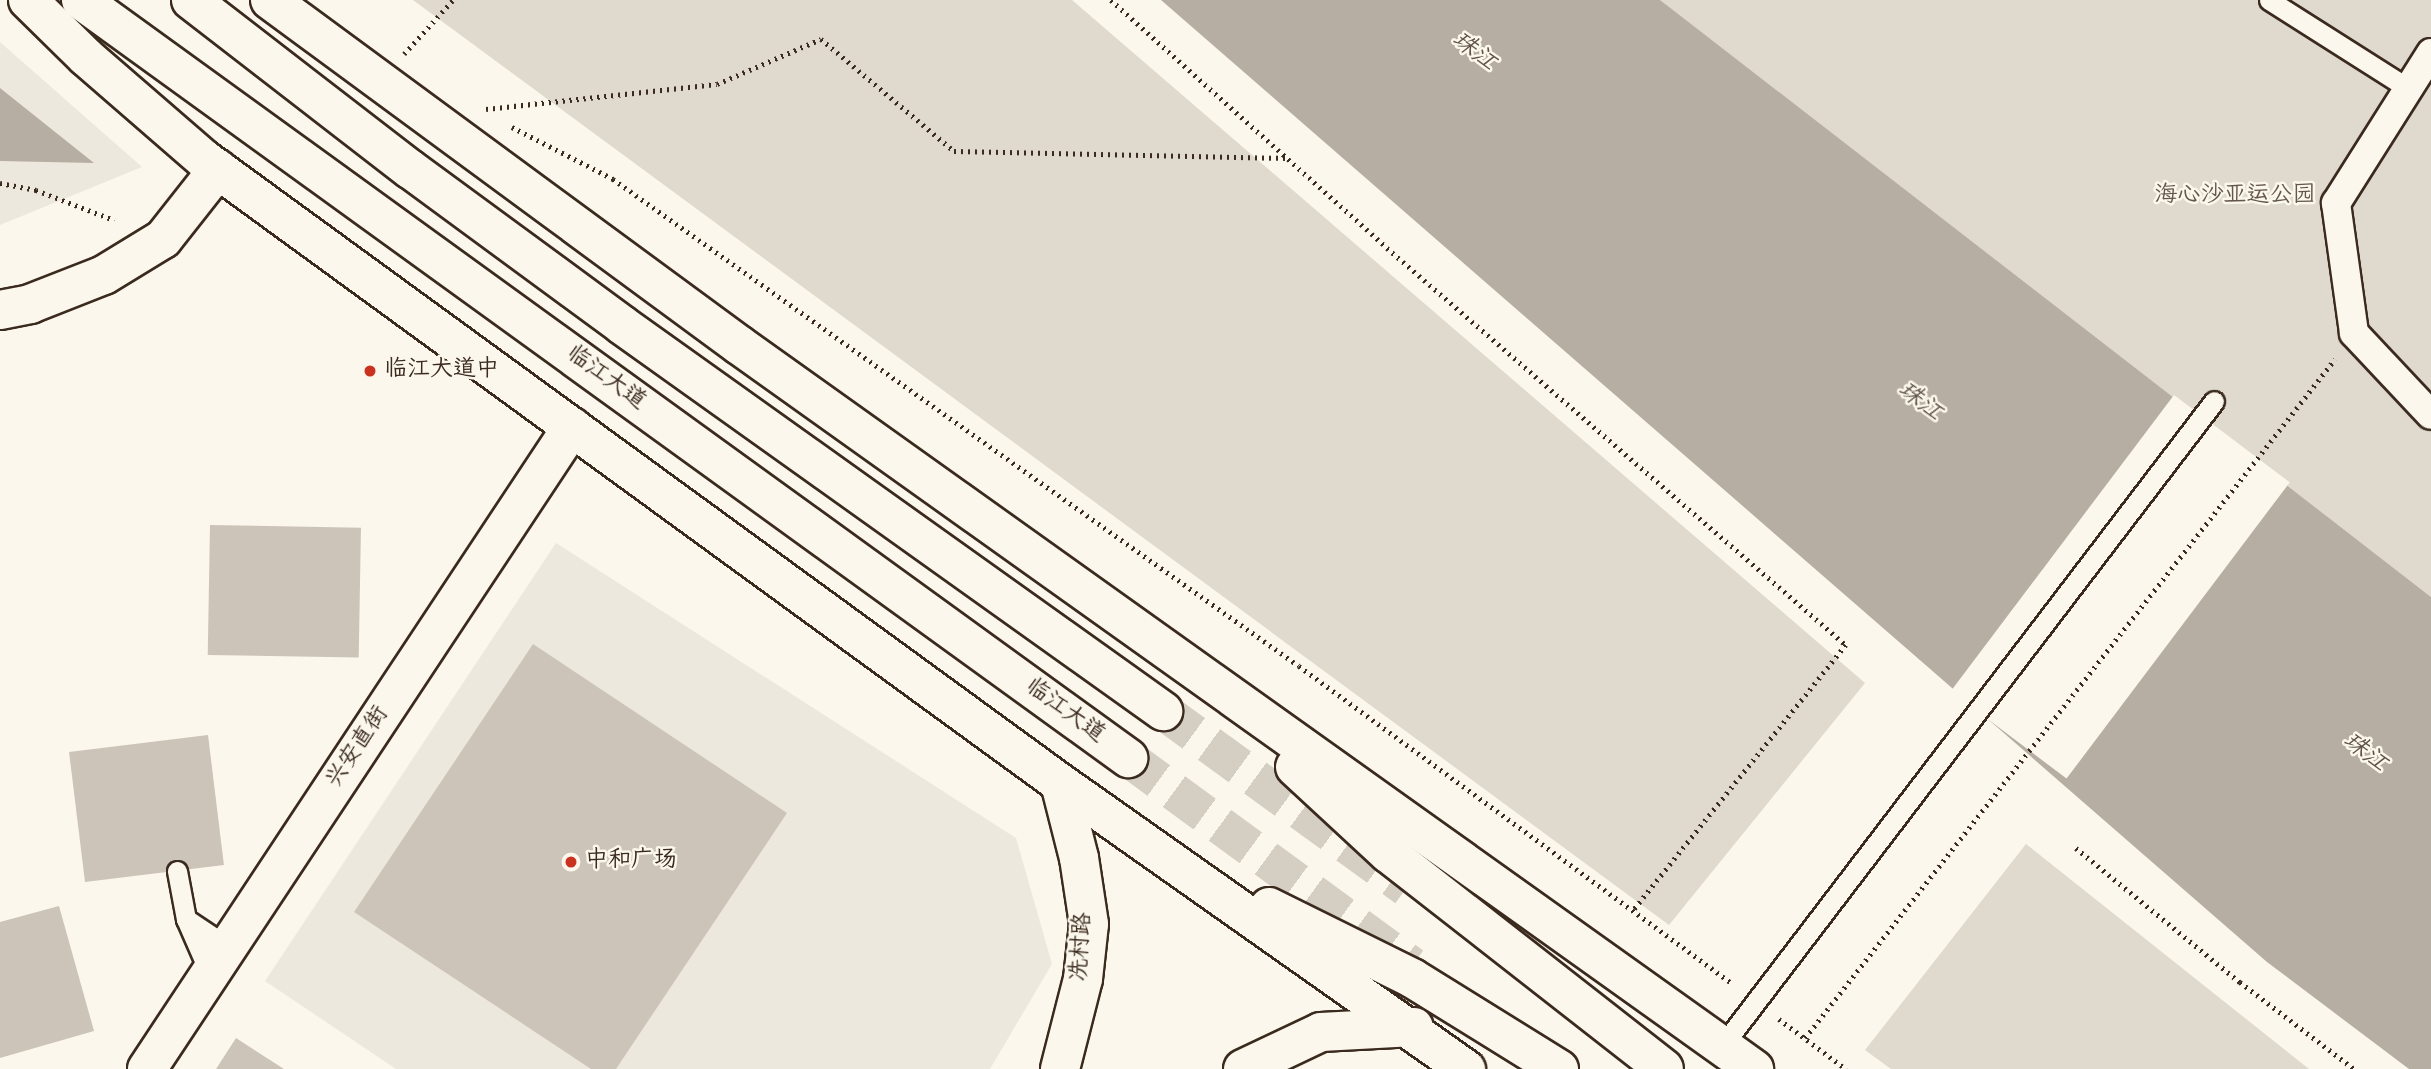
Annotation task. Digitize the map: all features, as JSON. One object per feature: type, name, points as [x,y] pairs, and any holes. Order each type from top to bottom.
[{"type":"main road","points":[[28,0],[86,57],[218,169],[1060,783],[1466,1069]]},
{"type":"main road","name":"临江大道","points":[[81,0],[1128,758]]},
{"type":"main road","points":[[191,0],[410,169],[622,325],[1163,710]]},
{"type":"main road","points":[[270,0],[739,345],[1198,672],[1445,852],[1754,1069]]},
{"type":"main road","points":[[0,310],[30,304],[104,275],[163,239],[218,169]]},
{"type":"main road","name":"兴安直街","points":[[147,1069],[572,428]]},
{"type":"main road","points":[[1198,672],[1388,853],[1664,1069]]},
{"type":"main road","name":"冼村路","points":[[1060,783],[1079,858],[1089,924],[1083,979],[1060,1069]]},
{"type":"main road","points":[[1190,873],[1345,942],[1559,1069]]},
{"type":"main road","points":[[1243,1069],[1321,1032],[1409,1027],[1492,1027]]},
{"type":"street","points":[[2431,53],[2336,203],[2354,333],[2431,415]]},
{"type":"lane","points":[[2269,0],[2409,89]]},
{"type":"lane","points":[[1722,1046],[2214,401]]},
{"type":"lane","points":[[177,871],[186,919],[219,960]]},
{"type":"lane","points":[[186,919],[219,960]]},
{"type":"path","points":[[401,57],[453,0]]},
{"type":"path","points":[[1111,0],[1287,158],[1846,645],[1633,911]]},
{"type":"path","points":[[491,116],[479,110],[717,84],[821,39],[954,151],[1287,158]]},
{"type":"path","points":[[503,122],[613,179],[1299,666],[1846,1069]]},
{"type":"path","points":[[0,183],[36,191],[114,220]]},
{"type":"path","points":[[1805,1038],[2354,333]]},
{"type":"path","points":[[2076,848],[2239,982],[2354,1069]]},
{"type":"shaded area","points":[[0,42],[142,167],[0,225]]},
{"type":"shaded area","points":[[556,543],[1016,838],[1052,964],[990,1069],[396,1069],[265,981]]},
{"type":"green space","points":[[413,0],[1072,0],[1865,683],[1669,925]]},
{"type":"green space","name":"海心沙亚运公园","points":[[1660,0],[2431,0],[2431,597],[1686,22]]},
{"type":"green space","points":[[2026,844],[2309,1069],[1891,1069],[1865,1050]]},
{"type":"water","name":"珠江","points":[[1161,0],[1660,0],[2431,597],[2431,1069],[2409,1069],[2267,962]]},
{"type":"water","points":[[0,88],[94,163],[0,161]]},
{"type":"pier","points":[[2174,395],[2290,482],[2067,779],[1951,691]]},
{"type":"building","points":[[210,525],[361,528],[359,658],[208,655]]},
{"type":"building","name":"中和广场","points":[[533,644],[787,813],[616,1069],[591,1069],[354,912]]},
{"type":"building","points":[[208,735],[224,865],[85,882],[69,752]]},
{"type":"building","points":[[59,906],[94,1031],[0,1058],[0,922]]},
{"type":"building","points":[[236,1038],[284,1069],[216,1069]]},
{"type":"tunnel","points":[[1163,711],[1407,888]]},
{"type":"tunnel","points":[[1128,758],[1412,966]]},
{"type":"place","name":"临江大道中","points":[[370,371]]},
{"type":"place","name":"中和广场","points":[[571,862]]}]
